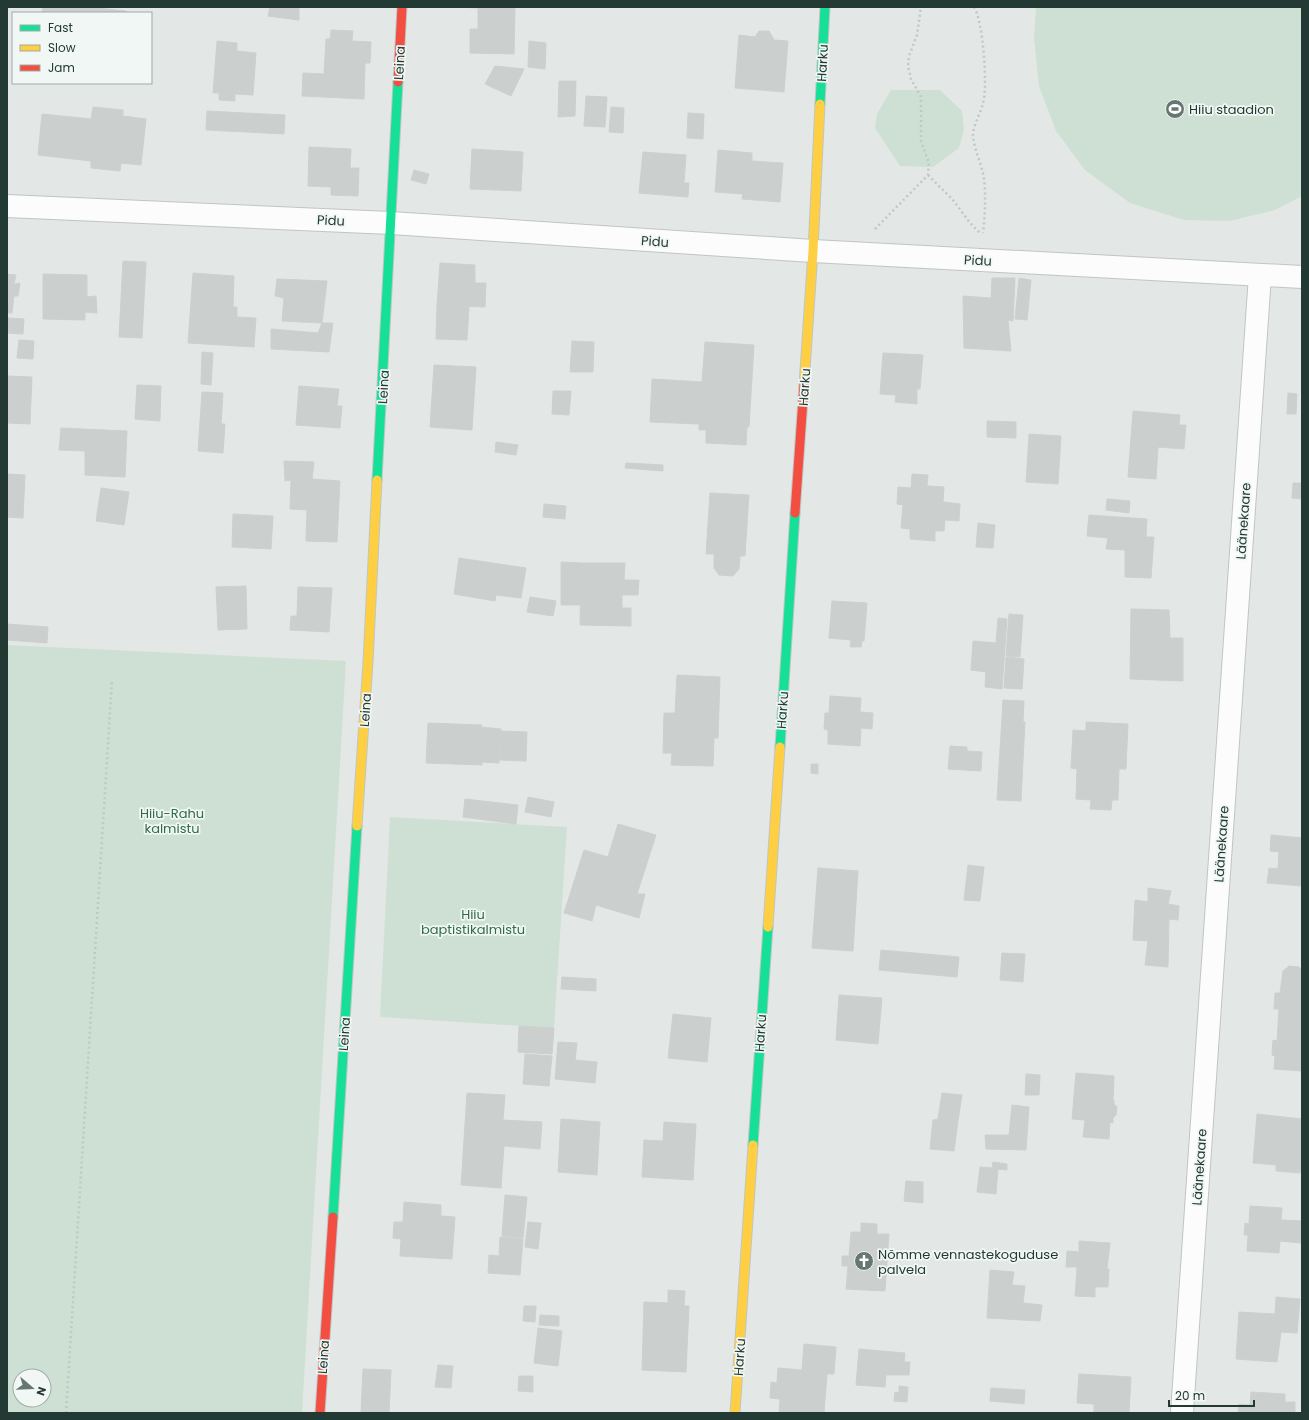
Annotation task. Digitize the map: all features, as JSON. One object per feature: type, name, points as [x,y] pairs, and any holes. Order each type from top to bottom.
[{"type":"street","name":"Leina","points":[[320,1413],[368,662],[402,7]]},
{"type":"street","name":"Harku","points":[[735,1413],[813,251],[825,7]]},
{"type":"street","name":"Pidu","points":[[7,206],[391,223],[813,251],[1302,277]]},
{"type":"street","name":"Läänekaare","points":[[1182,1413],[1260,275]]},
{"type":"path","points":[[858,253],[867,236],[928,175],[929,163],[921,141],[921,97],[911,79],[908,66],[909,56],[917,35],[921,7]]},
{"type":"path","points":[[928,175],[953,200],[982,236],[986,204],[984,179],[981,164],[974,145],[973,132],[984,101],[985,65],[980,30],[974,7]]},
{"type":"path","points":[[66,1413],[112,680]]},
{"type":"green space","name":"Hiiu staadion","points":[[1036,7],[1302,7],[1302,196],[1275,210],[1230,221],[1184,220],[1130,203],[1085,170],[1056,131],[1039,86],[1034,38]]},
{"type":"green space","points":[[891,90],[940,90],[962,111],[964,130],[959,148],[933,167],[900,166],[875,128],[877,114]]},
{"type":"green space","name":"Hiiu-Rahu kalmistu","points":[[7,645],[346,661],[302,1413],[7,1413]]},
{"type":"green space","name":"Hiiu baptistikalmistu","points":[[390,817],[567,827],[554,1028],[380,1017]]},
{"type":"building","points":[[43,7],[87,7],[126,11],[126,12],[42,12]]},
{"type":"building","points":[[270,7],[299,7],[299,20],[268,16]]},
{"type":"building","points":[[456,7],[515,7],[514,54],[470,53],[470,29],[478,29],[478,8]]},
{"type":"building","points":[[331,30],[353,31],[352,41],[371,42],[370,63],[365,63],[364,99],[302,96],[303,73],[324,74],[326,39],[330,39]]},
{"type":"building","points":[[759,31],[769,31],[774,40],[788,41],[784,92],[735,88],[739,35],[755,37]]},
{"type":"building","points":[[217,41],[237,43],[237,51],[256,53],[253,95],[235,94],[235,101],[219,100],[219,93],[213,93]]},
{"type":"building","points":[[529,41],[546,43],[545,69],[528,67]]},
{"type":"building","points":[[495,66],[524,69],[511,96],[485,84]]},
{"type":"building","points":[[559,81],[576,81],[575,116],[558,117]]},
{"type":"building","points":[[586,96],[607,97],[605,127],[584,126]]},
{"type":"building","points":[[93,107],[123,110],[123,116],[146,119],[141,165],[121,163],[120,171],[91,168],[91,161],[38,155],[42,114],[91,119]]},
{"type":"building","points":[[611,107],[624,108],[623,133],[609,132]]},
{"type":"building","points":[[207,111],[285,115],[284,134],[206,130]]},
{"type":"building","points":[[688,113],[704,114],[703,139],[687,138]]},
{"type":"building","points":[[309,147],[351,149],[350,168],[359,168],[358,196],[331,195],[331,187],[308,186]]},
{"type":"building","points":[[472,149],[523,152],[521,191],[470,189]]},
{"type":"building","points":[[718,150],[752,153],[752,161],[783,163],[780,202],[742,199],[743,194],[715,192]]},
{"type":"building","points":[[643,152],[686,155],[684,183],[689,183],[688,197],[639,193]]},
{"type":"building","points":[[414,170],[429,174],[426,184],[411,180]]},
{"type":"building","points":[[123,261],[146,262],[142,338],[119,337]]},
{"type":"building","points":[[440,263],[475,265],[475,283],[486,283],[485,307],[437,305]]},
{"type":"building","points":[[193,273],[234,276],[233,307],[237,307],[237,317],[256,318],[254,347],[188,343]]},
{"type":"building","points":[[7,274],[16,275],[14,284],[20,283],[18,296],[14,296],[12,313],[7,313]]},
{"type":"building","points":[[43,274],[87,275],[87,297],[96,296],[97,313],[85,312],[85,320],[43,319]]},
{"type":"building","points":[[992,278],[1015,278],[1013,321],[1008,320],[1011,351],[964,348],[963,296],[991,298]]},
{"type":"building","points":[[1019,278],[1031,280],[1027,320],[1015,319]]},
{"type":"building","points":[[277,279],[327,281],[322,323],[282,321],[284,298],[275,296]]},
{"type":"building","points":[[437,305],[469,307],[467,340],[436,339]]},
{"type":"building","points":[[7,318],[24,319],[23,334],[7,333]]},
{"type":"building","points":[[322,323],[333,323],[329,352],[271,349],[271,329],[318,333]]},
{"type":"building","points":[[19,340],[34,341],[33,359],[17,358]]},
{"type":"building","points":[[572,341],[594,342],[593,372],[570,372]]},
{"type":"building","points":[[705,342],[754,345],[749,427],[747,427],[746,445],[706,443],[706,430],[699,430],[699,424],[650,422],[652,379],[702,382]]},
{"type":"building","points":[[202,352],[213,353],[211,385],[201,384]]},
{"type":"building","points":[[883,353],[923,355],[920,389],[917,389],[917,404],[895,402],[896,395],[880,394]]},
{"type":"building","points":[[434,365],[476,367],[472,430],[430,427]]},
{"type":"building","points":[[7,376],[32,377],[30,424],[7,423]]},
{"type":"building","points":[[137,385],[161,386],[160,421],[135,419]]},
{"type":"building","points":[[299,386],[339,389],[337,406],[342,406],[340,428],[296,425]]},
{"type":"building","points":[[553,391],[571,391],[569,415],[552,414]]},
{"type":"building","points":[[202,392],[223,393],[221,424],[225,424],[223,453],[198,451]]},
{"type":"building","points":[[1288,393],[1297,394],[1296,414],[1287,414]]},
{"type":"building","points":[[1133,411],[1180,415],[1179,425],[1186,425],[1184,449],[1158,447],[1156,479],[1128,477]]},
{"type":"building","points":[[987,421],[1016,422],[1016,438],[987,437]]},
{"type":"building","points":[[61,428],[127,431],[125,477],[85,475],[85,451],[59,450]]},
{"type":"building","points":[[1029,434],[1061,436],[1058,484],[1026,482]]},
{"type":"building","points":[[496,442],[518,445],[516,455],[495,452]]},
{"type":"building","points":[[284,461],[314,462],[312,479],[340,481],[337,542],[306,541],[307,510],[290,509],[291,480],[285,481]]},
{"type":"building","points":[[626,463],[663,465],[663,471],[625,468]]},
{"type":"building","points":[[7,474],[25,475],[23,518],[7,517]]},
{"type":"building","points":[[912,474],[928,475],[927,486],[944,487],[943,502],[960,504],[959,521],[945,520],[944,531],[935,531],[935,541],[910,539],[910,529],[901,528],[903,505],[897,504],[898,487],[911,488]]},
{"type":"building","points":[[1293,483],[1302,483],[1302,499],[1292,498]]},
{"type":"building","points":[[101,488],[129,492],[124,525],[96,521]]},
{"type":"building","points":[[710,493],[749,495],[745,556],[740,556],[739,569],[733,576],[719,575],[714,568],[714,554],[706,554]]},
{"type":"building","points":[[1107,499],[1130,501],[1129,513],[1106,510]]},
{"type":"building","points":[[544,504],[566,506],[565,519],[543,517]]},
{"type":"building","points":[[233,514],[273,516],[271,549],[232,547]]},
{"type":"building","points":[[1089,515],[1147,519],[1146,537],[1154,537],[1151,578],[1125,577],[1125,550],[1106,549],[1108,538],[1087,536]]},
{"type":"building","points":[[978,523],[995,525],[993,548],[976,547]]},
{"type":"building","points":[[459,558],[526,568],[521,598],[496,595],[495,601],[454,594]]},
{"type":"building","points":[[561,562],[581,563],[580,605],[561,605]]},
{"type":"building","points":[[581,563],[625,563],[624,580],[639,580],[638,595],[622,595],[622,608],[631,608],[631,626],[580,625]]},
{"type":"building","points":[[246,586],[247,629],[218,630],[216,587]]},
{"type":"building","points":[[298,587],[332,588],[329,632],[290,630],[291,616],[297,616]]},
{"type":"building","points":[[530,597],[556,601],[553,616],[527,612]]},
{"type":"building","points":[[832,601],[867,603],[864,641],[862,641],[861,647],[850,647],[851,640],[829,638]]},
{"type":"building","points":[[1131,609],[1169,610],[1170,638],[1183,638],[1183,681],[1130,679]]},
{"type":"building","points":[[1009,614],[1023,615],[1020,657],[1006,656]]},
{"type":"building","points":[[998,618],[1007,619],[1002,689],[985,687],[986,672],[971,670],[973,641],[996,643]]},
{"type":"building","points":[[7,624],[48,627],[47,643],[7,640]]},
{"type":"building","points":[[1006,657],[1024,659],[1022,689],[1004,688]]},
{"type":"building","points":[[677,675],[720,677],[718,738],[714,738],[713,766],[671,765],[672,753],[663,753],[664,713],[675,713]]},
{"type":"building","points":[[830,696],[861,698],[860,712],[873,713],[872,729],[861,728],[860,746],[828,744],[828,730],[824,729],[825,713],[829,713]]},
{"type":"building","points":[[1003,700],[1024,701],[1023,722],[1025,722],[1021,801],[997,800]]},
{"type":"building","points":[[1086,722],[1128,724],[1126,769],[1119,769],[1118,800],[1112,800],[1111,810],[1090,809],[1091,800],[1076,799],[1077,769],[1071,768],[1073,730],[1086,731]]},
{"type":"building","points":[[428,723],[482,725],[481,727],[501,729],[499,763],[482,762],[482,765],[426,763]]},
{"type":"building","points":[[501,731],[527,732],[526,761],[500,760]]},
{"type":"building","points":[[950,746],[967,747],[967,751],[982,752],[981,771],[948,769]]},
{"type":"building","points":[[811,764],[818,764],[818,774],[811,773]]},
{"type":"building","points":[[528,797],[554,802],[551,817],[525,812]]},
{"type":"building","points":[[465,799],[518,805],[516,824],[463,817]]},
{"type":"building","points":[[618,824],[656,835],[637,894],[645,894],[639,918],[596,905],[592,921],[564,913],[584,850],[608,857]]},
{"type":"building","points":[[1271,835],[1302,838],[1302,886],[1267,883],[1269,868],[1278,869],[1279,852],[1270,851]]},
{"type":"building","points":[[968,865],[984,867],[980,901],[964,900]]},
{"type":"building","points":[[818,868],[858,871],[853,951],[812,948]]},
{"type":"building","points":[[1148,888],[1171,891],[1168,904],[1179,906],[1178,920],[1169,919],[1168,967],[1145,965],[1148,941],[1133,940],[1135,900],[1148,902]]},
{"type":"building","points":[[881,950],[959,957],[957,977],[879,970]]},
{"type":"building","points":[[1002,953],[1025,954],[1023,982],[1000,980]]},
{"type":"building","points":[[1289,966],[1299,967],[1302,971],[1302,1071],[1274,1069],[1275,1056],[1272,1055],[1273,1040],[1277,1041],[1279,1009],[1274,1009],[1275,993],[1280,993],[1283,971]]},
{"type":"building","points":[[562,977],[596,979],[596,991],[561,989]]},
{"type":"building","points":[[839,995],[882,998],[878,1044],[836,1040]]},
{"type":"building","points":[[673,1014],[711,1018],[707,1062],[668,1058]]},
{"type":"building","points":[[519,1026],[554,1028],[552,1054],[518,1052]]},
{"type":"building","points":[[558,1042],[577,1043],[575,1060],[597,1062],[595,1083],[555,1079]]},
{"type":"building","points":[[525,1054],[552,1056],[549,1086],[523,1084]]},
{"type":"building","points":[[1076,1073],[1114,1076],[1113,1100],[1117,1107],[1116,1115],[1113,1118],[1113,1123],[1110,1122],[1109,1139],[1083,1137],[1085,1120],[1072,1119]]},
{"type":"building","points":[[1026,1074],[1040,1075],[1039,1095],[1025,1095]]},
{"type":"building","points":[[467,1093],[505,1095],[503,1120],[542,1122],[540,1149],[504,1146],[502,1174],[462,1171]]},
{"type":"building","points":[[942,1093],[962,1095],[958,1121],[938,1119]]},
{"type":"building","points":[[1012,1105],[1029,1107],[1026,1150],[986,1149],[985,1135],[1009,1135]]},
{"type":"building","points":[[1257,1114],[1302,1119],[1302,1165],[1300,1173],[1276,1171],[1276,1165],[1253,1163]]},
{"type":"building","points":[[561,1119],[600,1122],[597,1175],[558,1172]]},
{"type":"building","points":[[933,1120],[958,1121],[954,1151],[930,1149]]},
{"type":"building","points":[[664,1122],[696,1124],[693,1180],[642,1177],[644,1140],[663,1141]]},
{"type":"building","points":[[993,1162],[1007,1164],[1007,1170],[998,1169],[996,1194],[977,1192],[980,1167],[992,1168]]},
{"type":"building","points":[[462,1171],[502,1174],[501,1188],[461,1185]]},
{"type":"building","points":[[906,1181],[923,1182],[923,1203],[904,1201]]},
{"type":"building","points":[[505,1195],[527,1197],[523,1238],[502,1236]]},
{"type":"building","points":[[404,1202],[441,1205],[441,1216],[455,1217],[452,1259],[400,1256],[401,1239],[393,1238],[394,1222],[403,1222]]},
{"type":"building","points":[[1250,1206],[1282,1208],[1281,1220],[1302,1221],[1301,1243],[1280,1241],[1279,1253],[1247,1251],[1248,1235],[1244,1235],[1245,1223],[1249,1224]]},
{"type":"building","points":[[528,1222],[541,1223],[538,1249],[525,1247]]},
{"type":"building","name":"Nõmme vennastekoguduse palvela","points":[[861,1223],[877,1224],[877,1234],[889,1234],[885,1291],[846,1289],[848,1266],[842,1266],[842,1256],[849,1256],[851,1232],[861,1232]]},
{"type":"building","points":[[500,1237],[523,1239],[520,1275],[488,1273],[489,1255],[499,1256]]},
{"type":"building","points":[[1079,1241],[1110,1243],[1107,1269],[1109,1269],[1108,1287],[1095,1287],[1095,1297],[1075,1296],[1077,1267],[1066,1267],[1067,1251],[1079,1252]]},
{"type":"building","points":[[990,1270],[1014,1272],[1012,1285],[1025,1286],[1023,1303],[1042,1305],[1040,1321],[987,1318]]},
{"type":"building","points":[[668,1290],[685,1291],[684,1306],[689,1306],[686,1372],[642,1370],[644,1302],[668,1303]]},
{"type":"building","points":[[1276,1297],[1300,1299],[1297,1333],[1281,1332],[1277,1362],[1236,1359],[1239,1312],[1275,1314]]},
{"type":"building","points":[[524,1306],[536,1306],[535,1322],[523,1321]]},
{"type":"building","points":[[540,1315],[559,1316],[559,1326],[539,1325]]},
{"type":"building","points":[[538,1328],[562,1331],[558,1366],[534,1363]]},
{"type":"building","points":[[804,1344],[836,1347],[834,1374],[827,1374],[824,1413],[779,1413],[780,1399],[770,1398],[771,1382],[777,1383],[778,1368],[802,1370]]},
{"type":"building","points":[[859,1349],[905,1353],[904,1362],[910,1362],[909,1375],[886,1375],[885,1387],[856,1385]]},
{"type":"building","points":[[438,1365],[453,1366],[451,1388],[435,1387]]},
{"type":"building","points":[[363,1369],[391,1370],[389,1413],[361,1413]]},
{"type":"building","points":[[1079,1374],[1131,1377],[1129,1413],[1094,1413],[1094,1404],[1077,1403]]},
{"type":"building","points":[[519,1376],[533,1376],[533,1392],[518,1391]]},
{"type":"building","points":[[899,1386],[908,1387],[907,1402],[894,1401],[895,1392],[899,1393]]},
{"type":"building","points":[[991,1388],[1025,1390],[1024,1404],[990,1401]]},
{"type":"building","points":[[1251,1392],[1285,1394],[1285,1402],[1295,1402],[1295,1413],[1238,1413],[1239,1404],[1250,1405]]},
{"type":"traffic: fast","points":[[820,104],[825,7]]},
{"type":"traffic: fast","points":[[377,480],[398,82]]},
{"type":"traffic: fast","points":[[780,747],[795,513]]},
{"type":"traffic: fast","points":[[333,1217],[357,826]]},
{"type":"traffic: fast","points":[[753,1145],[768,927]]},
{"type":"traffic: slow","points":[[804,385],[813,251],[820,104]]},
{"type":"traffic: slow","points":[[357,826],[368,662],[377,480]]},
{"type":"traffic: slow","points":[[768,927],[780,747]]},
{"type":"traffic: slow","points":[[735,1413],[753,1145]]},
{"type":"traffic: jam","points":[[398,82],[402,7]]},
{"type":"traffic: jam","points":[[795,513],[804,385]]},
{"type":"traffic: jam","points":[[320,1413],[333,1217]]},
{"type":"place","name":"Hiiu staadion","points":[[1175,109]]},
{"type":"place","name":"Nõmme vennastekoguduse palvela","points":[[864,1261]]}]
